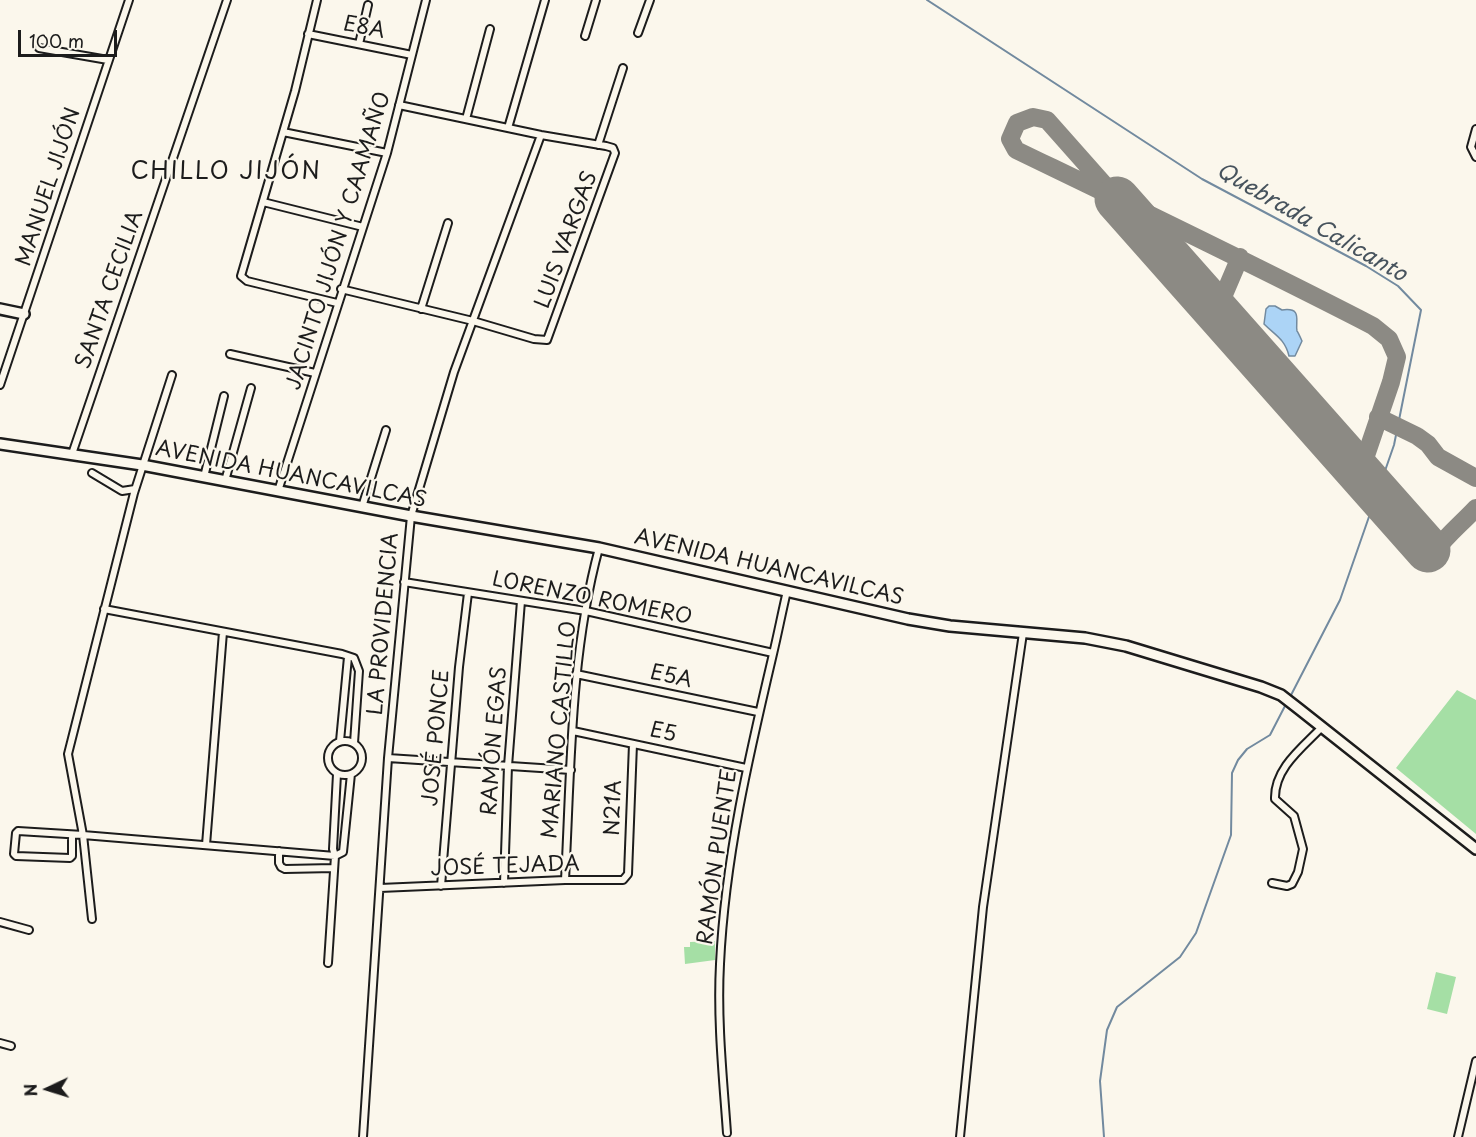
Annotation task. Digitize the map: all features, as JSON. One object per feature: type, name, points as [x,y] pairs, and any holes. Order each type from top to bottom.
[{"type":"street","name":"MANUEL JIJÓN","points":[[0,385],[129,0]]},
{"type":"street","name":"SANTA CECILIA","points":[[72,454],[226,0]]},
{"type":"street","points":[[316,0],[283,132],[241,276],[243,279],[337,303]]},
{"type":"street","name":"JACINTO JIJÓN Y CAAMAÑO","points":[[278,491],[341,289],[387,153],[426,0]]},
{"type":"street","points":[[508,128],[545,0]]},
{"type":"street","points":[[585,36],[596,0]]},
{"type":"street","points":[[638,33],[650,0]]},
{"type":"street","points":[[359,44],[368,5]]},
{"type":"street","points":[[466,119],[490,29]]},
{"type":"street","name":"E8A","points":[[308,34],[412,55]]},
{"type":"street","points":[[39,48],[108,60]]},
{"type":"street","points":[[399,105],[598,145],[623,68]]},
{"type":"street","points":[[1476,129],[1471,147],[1476,157]]},
{"type":"street","points":[[283,132],[387,153]]},
{"type":"street","name":"LA PROVIDENCIA","points":[[363,1137],[388,758],[411,516],[454,372],[541,135]]},
{"type":"street","name":"LUIS VARGAS","points":[[473,321],[534,339],[549,339],[615,153],[613,148],[598,145]]},
{"type":"street","points":[[263,202],[363,227]]},
{"type":"street","points":[[421,309],[448,224]]},
{"type":"street","points":[[341,289],[473,321]]},
{"type":"street","points":[[0,309],[24,314]]},
{"type":"street","points":[[230,354],[315,373]]},
{"type":"street","points":[[92,919],[83,835],[68,754],[135,489],[172,375]]},
{"type":"street","points":[[225,481],[251,388]]},
{"type":"street","points":[[204,477],[224,396]]},
{"type":"street","points":[[362,507],[386,430]]},
{"type":"street","name":"AVENIDA HUANCAVILCAS","points":[[0,444],[142,465],[411,516],[599,548],[908,619],[950,626],[1085,638],[1126,646],[1226,676],[1281,696],[1476,849]]},
{"type":"street","points":[[92,472],[122,491],[135,489]]},
{"type":"street","name":"MARIANO CASTILLO","points":[[565,880],[576,674],[599,548]]},
{"type":"street","name":"LORENZO ROMERO","points":[[404,582],[586,611],[773,653]]},
{"type":"street","name":"RAMÓN PUENTE","points":[[726,1133],[719,1020],[720,965],[727,882],[746,768],[787,591]]},
{"type":"street","name":"JOSÉ PONCE","points":[[441,885],[459,667],[468,593]]},
{"type":"street","name":"RAMÓN EGAS","points":[[504,883],[508,766],[521,601]]},
{"type":"street","points":[[104,609],[354,658],[359,671],[354,743]]},
{"type":"street","points":[[206,845],[223,632]]},
{"type":"street","points":[[960,1137],[983,907],[1023,633]]},
{"type":"street","points":[[340,741],[348,657]]},
{"type":"street","name":"E5A","points":[[576,674],[758,712]]},
{"type":"street","points":[[1272,883],[1287,886],[1292,884],[1298,872],[1303,849],[1294,816],[1275,799],[1277,783],[1281,772],[1322,727]]},
{"type":"street","name":"E5","points":[[573,731],[746,768]]},
{"type":"street","points":[[340,741],[354,743],[362,759],[357,771],[351,774],[337,774],[332,770],[327,757],[333,745],[340,741]]},
{"type":"street","name":"N21A","points":[[628,874],[633,744]]},
{"type":"street","points":[[388,758],[571,770]]},
{"type":"street","points":[[328,963],[335,856],[333,849],[337,774]]},
{"type":"street","points":[[72,835],[72,856],[67,859],[16,856],[14,854],[17,832],[83,835],[335,856],[343,852],[351,774]]},
{"type":"street","points":[[279,851],[279,863],[285,869],[334,868]]},
{"type":"street","name":"JOSÉ TEJADA","points":[[380,888],[565,880],[623,880],[628,874]]},
{"type":"street","points":[[0,922],[29,930]]},
{"type":"street","points":[[0,1043],[11,1046]]},
{"type":"street","points":[[1458,1137],[1476,1061]]},
{"type":"green space","points":[[1457,690],[1476,700],[1476,834],[1396,768]]},
{"type":"green space","points":[[715,941],[715,960],[685,964],[684,947],[690,947],[690,942]]},
{"type":"green space","points":[[1436,972],[1456,977],[1447,1014],[1427,1009]]},
{"type":"water","points":[[1269,306],[1293,311],[1297,316],[1297,331],[1302,341],[1295,356],[1289,356],[1282,341],[1264,324],[1266,309]]},
{"type":"waterway","name":"Quebrada Calicanto","points":[[927,0],[1202,179],[1366,266],[1398,286],[1421,310],[1394,445],[1340,600],[1289,699]]},
{"type":"waterway","name":"Quebrada Calicanto","points":[[1104,1137],[1100,1081],[1107,1030],[1117,1007],[1180,957],[1196,933],[1231,835],[1232,773],[1238,760],[1247,749],[1270,735],[1286,704]]},
{"type":"taxiway","points":[[1117,199],[1047,120],[1033,117],[1017,123],[1010,139],[1016,150],[1329,303],[1373,326],[1389,339],[1397,357],[1391,382],[1360,473]]},
{"type":"taxiway","points":[[1217,311],[1240,257]]},
{"type":"taxiway","points":[[1378,417],[1417,436],[1428,444],[1438,457],[1476,478]]},
{"type":"taxiway","points":[[1428,550],[1435,551],[1476,508]]},
{"type":"runway","points":[[1117,199],[1428,550]]},
{"type":"district","name":"CHILLO JIJÓN","points":[[226,172]]}]
